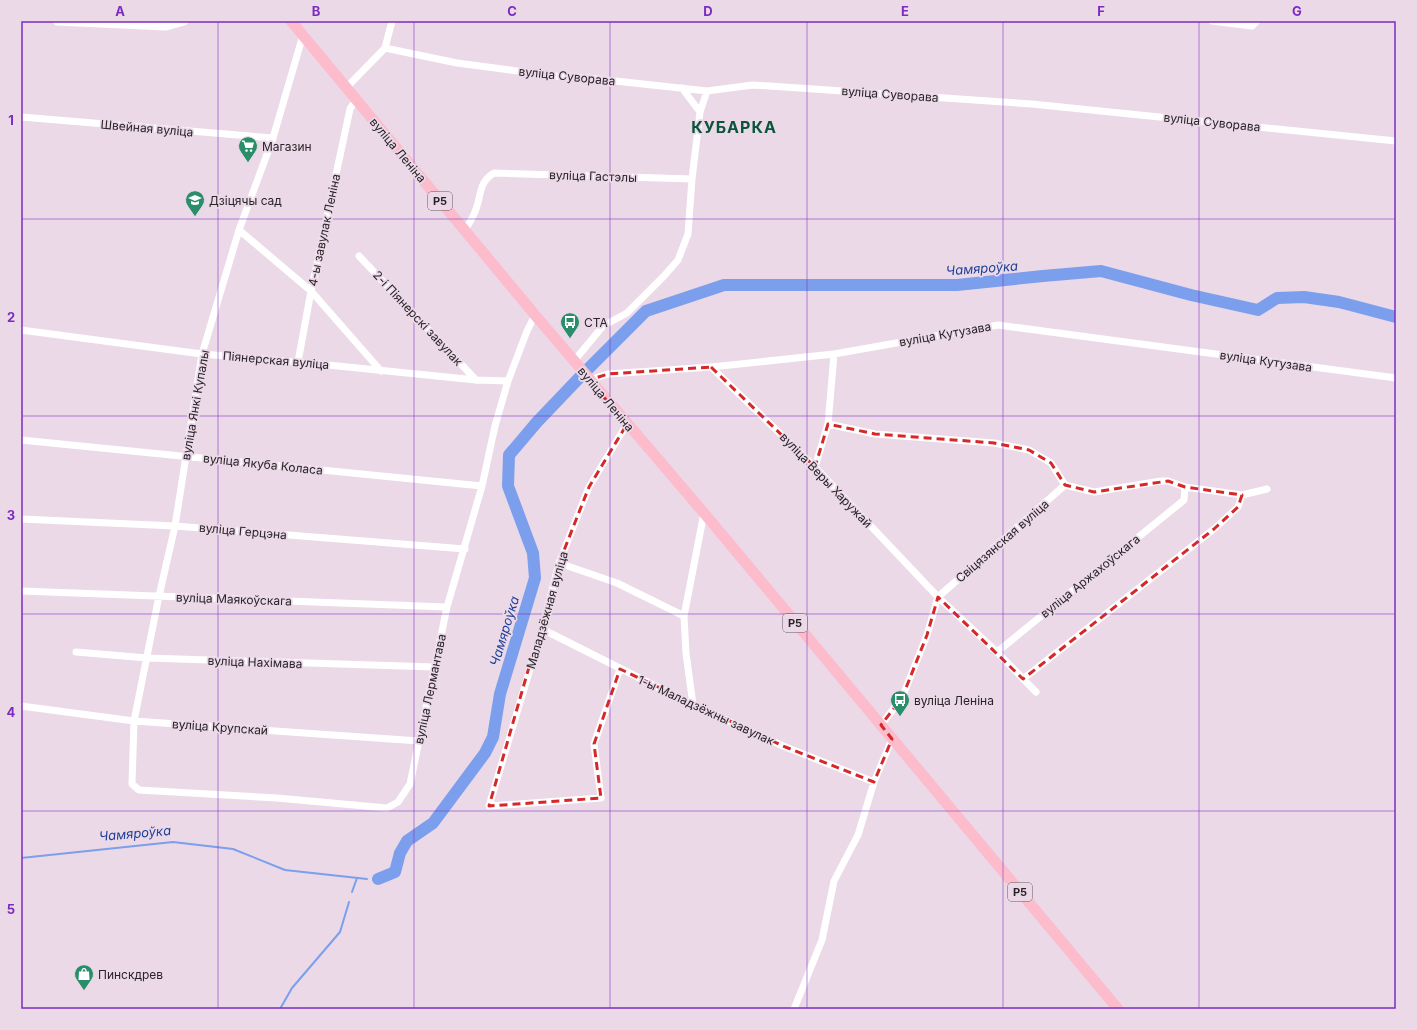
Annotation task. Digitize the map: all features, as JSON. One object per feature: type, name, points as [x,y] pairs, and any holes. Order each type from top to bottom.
[{"type":"main road","name":"вуліца Леніна","points":[[292,21],[589,380],[704,514],[1118,1009]]},
{"type":"street","points":[[57,21],[166,26],[184,21]]},
{"type":"street","points":[[346,88],[385,48],[392,21]]},
{"type":"street","points":[[1212,21],[1252,26],[1257,21]]},
{"type":"street","name":"вуліца Янкі Купалы","points":[[132,784],[134,721],[158,596],[175,526],[202,354],[239,230],[273,138],[304,35]]},
{"type":"street","name":"вуліца Суворава","points":[[385,48],[457,63],[563,77],[588,78],[682,88],[707,90],[753,85],[1032,104],[1396,141]]},
{"type":"street","points":[[682,88],[700,112]]},
{"type":"street","points":[[574,361],[603,326],[627,313],[678,260],[688,234],[692,179],[700,112],[707,90]]},
{"type":"street","name":"4-ы завулак Леніна","points":[[298,362],[310,291],[350,108],[356,100]]},
{"type":"street","name":"Швейная вуліца","points":[[21,117],[273,138]]},
{"type":"street","name":"вуліца Гастэлы","points":[[465,230],[475,213],[482,184],[487,177],[494,173],[692,179]]},
{"type":"street","points":[[239,230],[310,291],[381,371]]},
{"type":"street","name":"2-і Піянерскі завулак","points":[[359,256],[476,380]]},
{"type":"street","name":"вуліца Лермантава","points":[[132,784],[138,790],[277,798],[387,808],[398,802],[410,784],[447,607],[482,486],[495,426],[508,381],[526,331],[535,315]]},
{"type":"street","name":"вуліца Кутузава","points":[[589,380],[608,374],[711,367],[834,354],[998,325],[1396,378]]},
{"type":"street","name":"Піянерская вуліца","points":[[21,330],[202,354],[476,380],[508,381]]},
{"type":"street","points":[[815,467],[828,424],[834,354]]},
{"type":"street","name":"вуліца Веры Харужай","points":[[711,367],[815,467],[938,597],[997,652],[1036,692]]},
{"type":"street","name":"Маладзёжная вуліца","points":[[620,668],[594,744],[601,798],[489,806],[542,629],[559,563],[589,487],[627,424]]},
{"type":"street","points":[[828,424],[875,434],[994,443],[1029,450],[1051,463],[1066,485],[1094,492],[1161,481],[1168,481],[1185,487],[1242,495],[1267,489]]},
{"type":"street","name":"вуліца Якуба Коласа","points":[[21,440],[482,486]]},
{"type":"street","name":"Свіцязянская вуліца","points":[[938,597],[1066,485]]},
{"type":"street","name":"вуліца Аржахоўскага","points":[[997,652],[1184,500],[1185,487]]},
{"type":"street","points":[[1023,679],[1214,529],[1238,507],[1242,495]]},
{"type":"street","points":[[693,705],[686,653],[684,616],[704,514]]},
{"type":"street","name":"вуліца Герцэна","points":[[21,519],[175,526],[465,549]]},
{"type":"street","points":[[559,563],[617,583],[684,616]]},
{"type":"street","name":"вуліца Маякоўскага","points":[[21,591],[447,607]]},
{"type":"street","points":[[881,725],[902,698],[928,634],[938,597]]},
{"type":"street","name":"1-ы Маладзёжны завулак","points":[[542,629],[693,705],[783,746],[874,782]]},
{"type":"street","name":"вуліца Нахімава","points":[[76,652],[147,658],[434,668]]},
{"type":"street","name":"вуліца Крупскай","points":[[21,706],[134,721],[419,741]]},
{"type":"street","points":[[794,1009],[822,940],[834,880],[858,835],[874,782],[892,739]]},
{"type":"highlighted area","points":[[711,367],[815,467],[828,424],[875,434],[994,443],[1029,450],[1051,463],[1065,485],[1094,492],[1168,481],[1185,487],[1242,495],[1238,507],[1214,529],[1023,679],[938,597],[927,635],[902,698],[881,725],[892,739],[874,782],[783,746],[620,669],[594,744],[601,798],[489,806],[559,563],[589,487],[627,424],[589,380],[608,374]]},
{"type":"waterway","name":"Чамяроўка","points":[[588,369],[646,311],[724,285],[957,285],[1101,271],[1191,295],[1258,310],[1277,298],[1304,297],[1339,302],[1396,317]]},
{"type":"waterway","name":"Чамяроўка","points":[[378,879],[395,872],[400,853],[407,841],[433,823],[485,753],[493,737],[500,694],[535,578],[533,553],[508,486],[509,455],[537,422],[580,377]]},
{"type":"waterway","name":"Чамяроўка","points":[[21,858],[173,842],[233,849],[285,870],[367,879]]},
{"type":"waterway","points":[[352,892],[357,878]]},
{"type":"waterway","points":[[280,1009],[292,988],[340,932],[349,902]]},
{"type":"place","name":"Магазин","points":[[248,163]]},
{"type":"place","name":"Дзіцячы сад","points":[[195,217]]},
{"type":"place","name":"СТА","points":[[570,339]]},
{"type":"place","name":"вуліца Леніна","points":[[900,717]]},
{"type":"place","name":"Пинскдрев","points":[[84,991]]},
{"type":"district","name":"КУБАРКА","points":[[734,127]]}]
